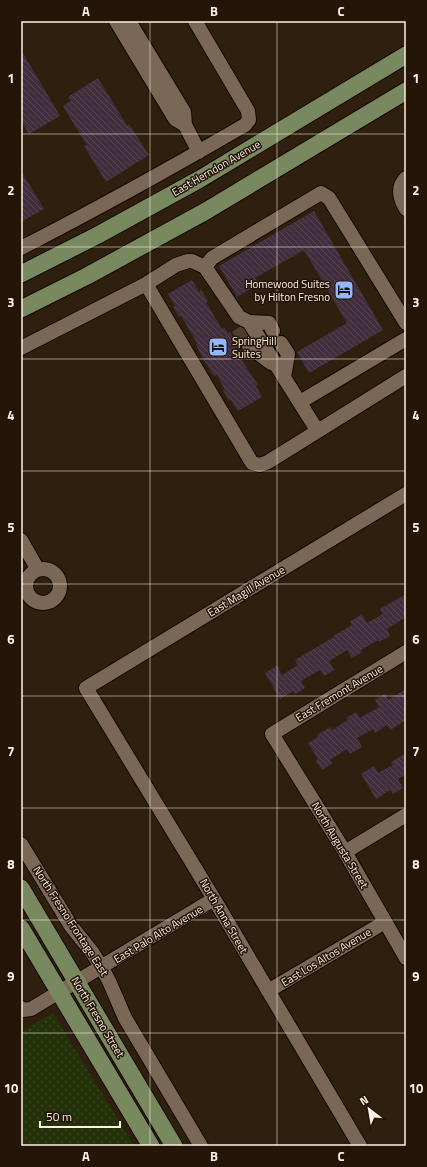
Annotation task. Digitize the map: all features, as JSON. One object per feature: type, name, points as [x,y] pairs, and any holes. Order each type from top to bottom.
[{"type":"main road","name":"East Herndon Avenue","points":[[21,274],[98,235],[200,179],[406,55]]},
{"type":"main road","points":[[21,309],[86,276],[206,210],[406,91]]},
{"type":"main road","name":"North Fresno Street","points":[[21,888],[174,1146]]},
{"type":"main road","name":"North Fresno Street","points":[[21,928],[151,1146]]},
{"type":"street","points":[[116,21],[175,120],[185,125]]},
{"type":"street","points":[[129,21],[184,112],[185,125],[199,152]]},
{"type":"street","name":"East Herndon Avenue","points":[[21,248],[100,207],[199,152],[245,125],[249,120],[248,111],[195,21]]},
{"type":"street","points":[[406,178],[400,186],[401,200],[406,209]]},
{"type":"street","points":[[205,267],[212,258],[321,193],[329,198],[406,323]]},
{"type":"street","points":[[21,348],[146,284],[176,265],[192,261],[205,267],[244,325],[281,372],[317,430]]},
{"type":"street","points":[[146,284],[252,464],[260,465],[268,462],[317,430],[406,376]]},
{"type":"street","points":[[244,325],[269,323],[273,331]]},
{"type":"street","points":[[300,402],[406,339]]},
{"type":"street","points":[[281,343],[288,354],[281,372]]},
{"type":"street","points":[[249,346],[281,372]]},
{"type":"street","name":"East Magill Avenue","points":[[86,688],[406,494]]},
{"type":"street","points":[[21,540],[38,570]]},
{"type":"street","points":[[38,570],[48,570],[56,576],[60,586],[54,599],[49,602],[40,603],[26,601],[26,582],[29,577],[38,570]]},
{"type":"street","name":"East Fremont Avenue","points":[[272,734],[406,652]]},
{"type":"street","name":"North Anna Street","points":[[86,688],[214,899],[360,1146]]},
{"type":"street","name":"North Augusta Street","points":[[272,734],[345,852],[406,958]]},
{"type":"street","points":[[345,852],[406,815]]},
{"type":"street","name":"North Fresno Frontage East","points":[[21,844],[71,926],[92,952],[102,968],[125,1018],[201,1146]]},
{"type":"street","name":"East Palo Alto Avenue","points":[[21,1008],[23,1010],[31,1010],[214,899]]},
{"type":"street","name":"East Los Altos Avenue","points":[[268,992],[385,922]]},
{"type":"green space","points":[[53,1013],[134,1146],[21,1146],[21,1032]]},
{"type":"building","points":[[21,50],[60,116],[29,134],[21,120]]},
{"type":"building","points":[[98,78],[127,126],[129,124],[149,155],[106,182],[84,146],[87,145],[63,106],[71,101],[68,97]]},
{"type":"building","points":[[21,171],[44,209],[21,222]]},
{"type":"building","name":"Homewood Suites by Hilton Fresno","points":[[314,211],[383,330],[309,373],[297,352],[347,323],[304,250],[255,278],[259,284],[237,297],[219,266]]},
{"type":"building","name":"SpringHill Suites","points":[[192,280],[199,292],[201,290],[208,301],[206,302],[222,329],[224,327],[228,333],[230,332],[242,352],[239,353],[242,358],[241,359],[258,385],[256,386],[262,397],[238,411],[231,400],[229,401],[217,375],[214,376],[198,350],[197,343],[181,316],[179,317],[173,307],[175,306],[168,294]]},
{"type":"building","points":[[406,594],[406,617],[387,629],[390,636],[379,642],[378,640],[361,650],[362,652],[352,658],[347,650],[329,661],[334,670],[324,676],[320,670],[301,681],[305,688],[295,694],[293,691],[280,699],[265,673],[277,666],[282,675],[298,665],[295,660],[352,625],[350,622],[362,614],[367,623],[383,614],[380,609]]},
{"type":"building","points":[[406,689],[406,720],[390,730],[387,725],[375,733],[373,729],[357,738],[362,747],[350,754],[347,749],[330,760],[332,764],[322,770],[316,761],[318,759],[308,743],[330,727],[332,730],[348,720],[346,718],[356,712],[360,718],[379,707],[375,700],[385,694],[388,700]]},
{"type":"building","points":[[406,753],[406,774],[398,779],[403,788],[393,794],[390,790],[376,799],[361,774],[374,766],[378,773],[393,765],[391,762]]},
{"type":"tunnel","points":[[238,328],[249,346]]},
{"type":"place","name":"Homewood Suites by Hilton Fresno","points":[[344,290]]},
{"type":"place","name":"SpringHill Suites","points":[[218,347]]}]
